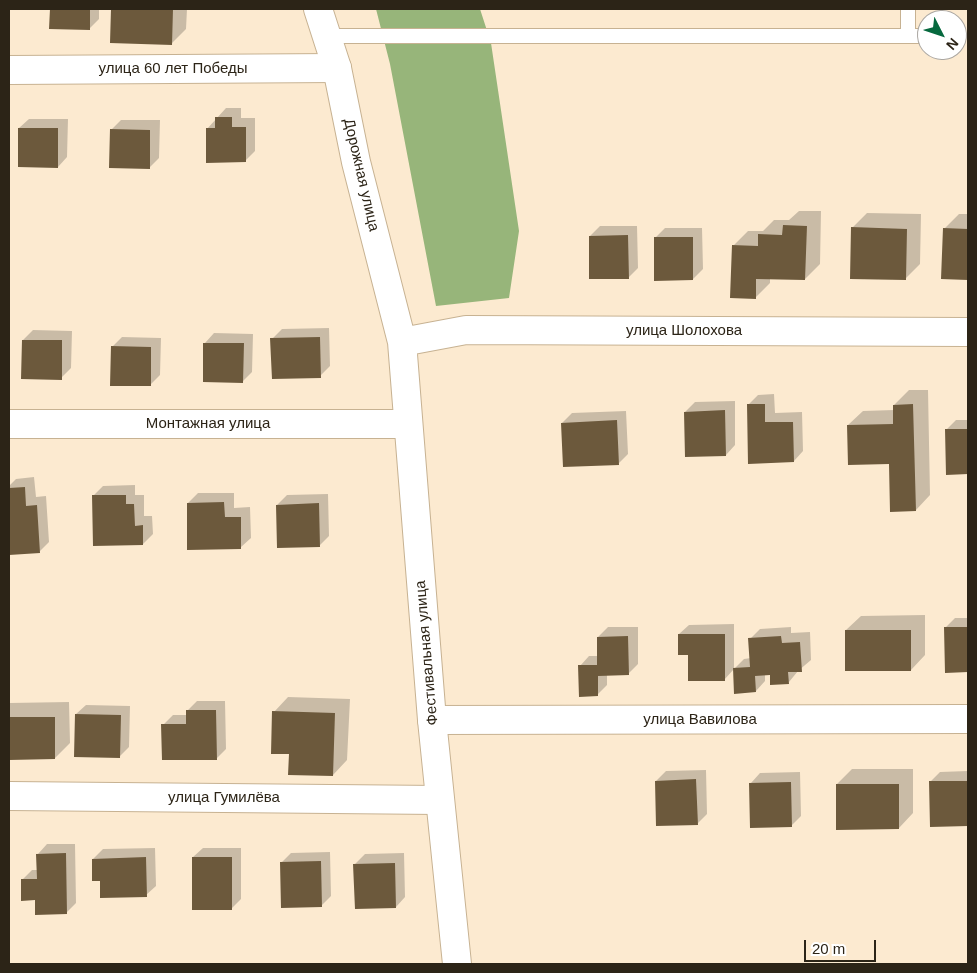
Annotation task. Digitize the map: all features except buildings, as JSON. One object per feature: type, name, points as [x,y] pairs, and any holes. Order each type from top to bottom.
[{"type":"street","name":"Дорожная улица","points":[[318,9],[337,68],[356,162],[402,342]]},
{"type":"street","name":"улица 60 лет Победы","points":[[9,70],[337,68]]},
{"type":"street","name":"улица Шолохова","points":[[402,342],[466,330],[968,332]]},
{"type":"street","name":"Фестивальная улица","points":[[402,342],[439,800],[457,964]]},
{"type":"street","name":"Монтажная улица","points":[[9,424],[408,424]]},
{"type":"street","name":"улица Вавилова","points":[[432,720],[968,720]]},
{"type":"street","name":"улица Гумилёва","points":[[9,796],[439,800]]},
{"type":"lane","points":[[327,36],[915,36],[908,9]]},
{"type":"green space","points":[[376,9],[480,9],[491,43],[519,231],[509,298],[436,306],[390,64]]}]
